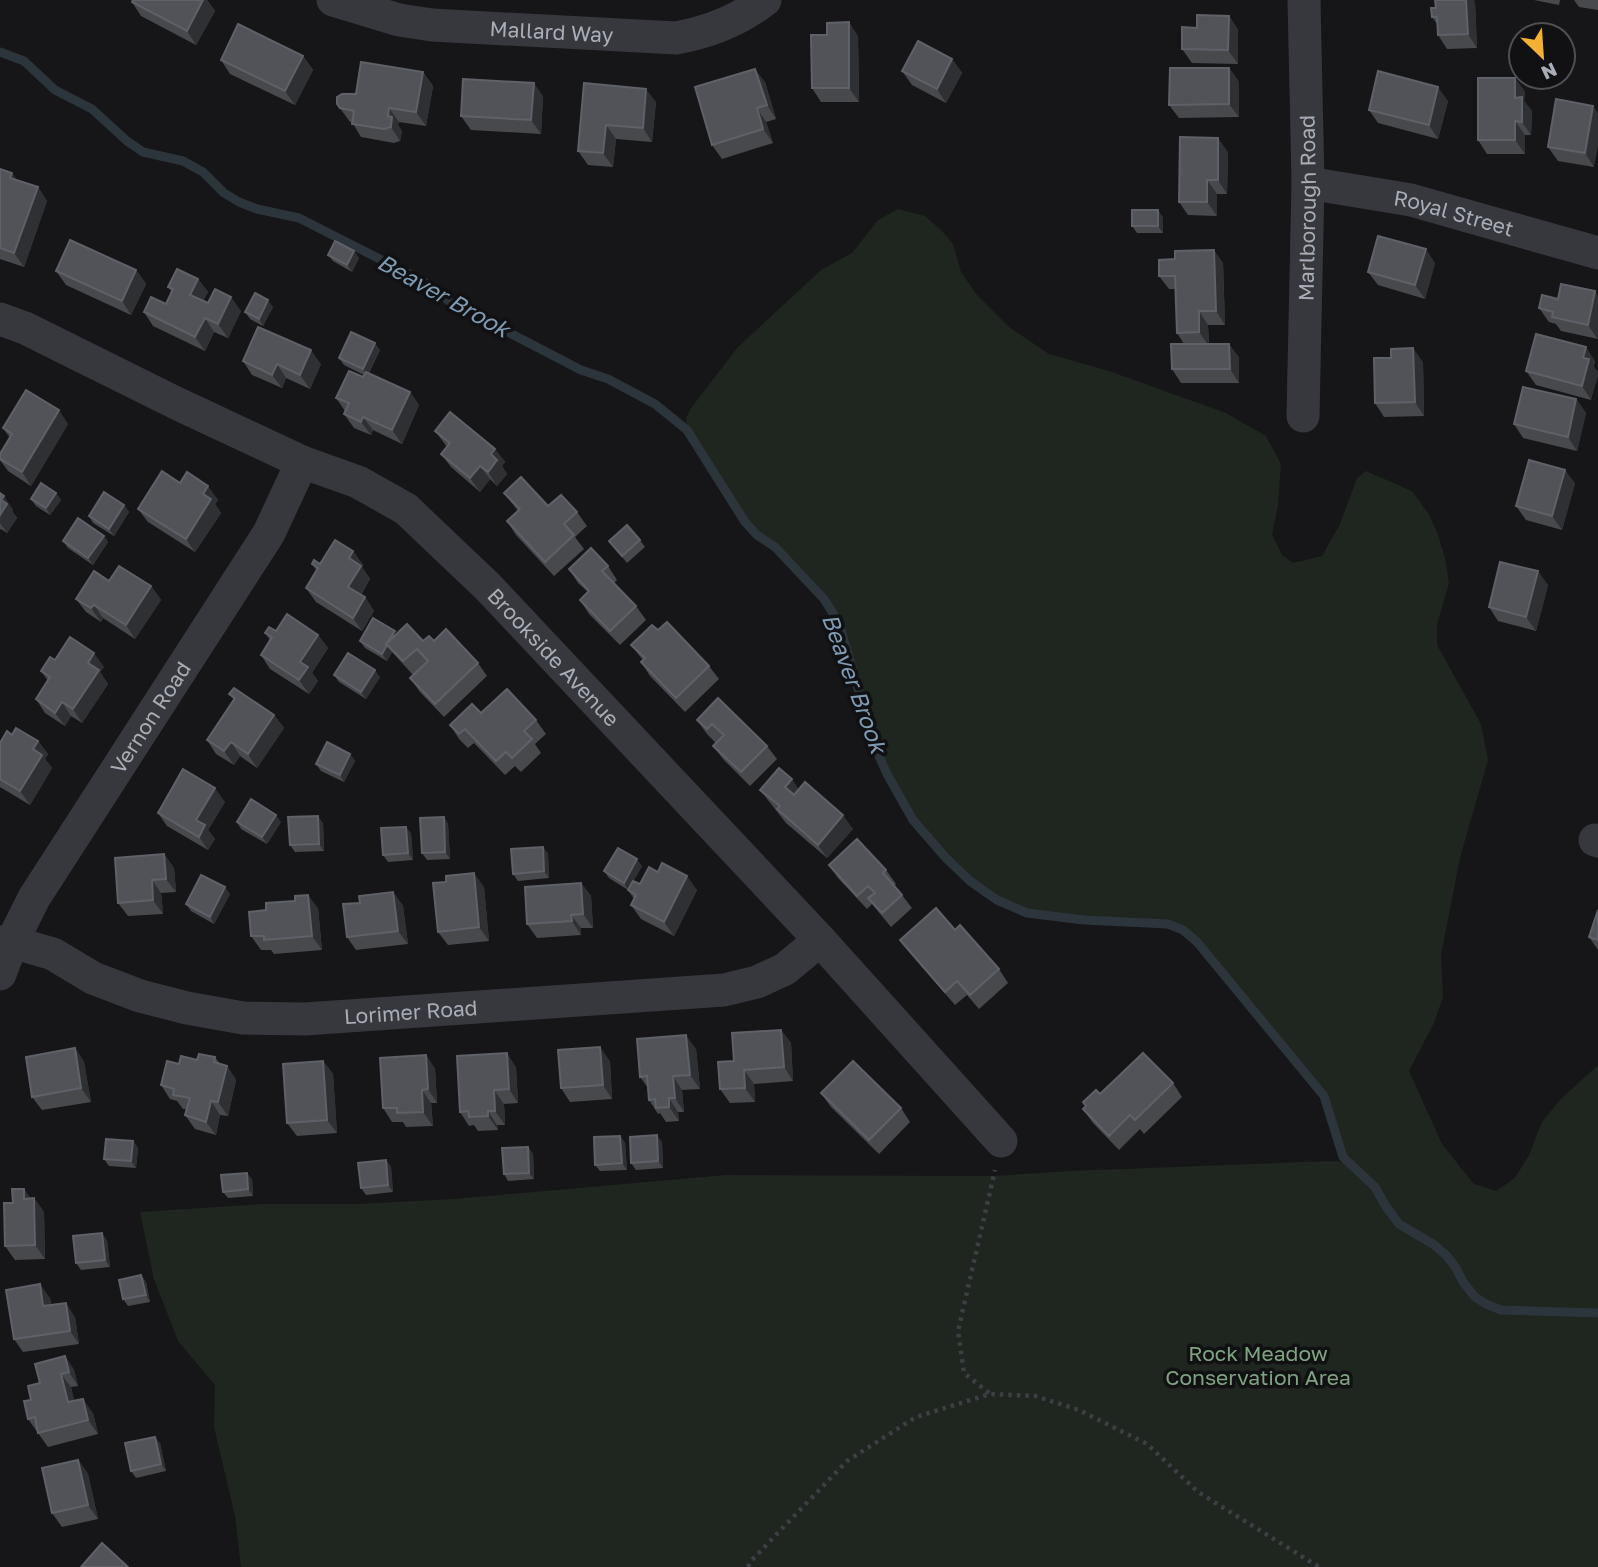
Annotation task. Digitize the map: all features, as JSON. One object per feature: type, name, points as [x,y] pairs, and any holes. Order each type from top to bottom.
[{"type":"street","name":"Mallard Way","points":[[333,0],[399,20],[432,25],[676,38],[701,34],[724,25],[748,13],[765,0]]},
{"type":"street","name":"Marlborough Road","points":[[1303,416],[1308,183],[1304,0]]},
{"type":"street","name":"Royal Street","points":[[1308,183],[1411,200],[1598,253]]},
{"type":"street","name":"Brookside Avenue","points":[[3,326],[26,328],[302,462],[358,482],[406,509],[447,546],[820,940],[1001,1140]]},
{"type":"street","name":"Vernon Road","points":[[0,974],[6,942],[269,533],[302,462]]},
{"type":"street","name":"Lorimer Road","points":[[6,942],[53,954],[93,978],[140,996],[243,1018],[305,1019],[724,990],[757,982],[785,969],[820,940]]},
{"type":"path","points":[[990,1394],[964,1373],[958,1331],[1001,1140]]},
{"type":"path","points":[[748,1567],[847,1461],[916,1417],[990,1394],[1035,1396],[1079,1410],[1147,1444],[1198,1492],[1319,1567]]},
{"type":"green space","name":"Rock Meadow Conservation Area","points":[[898,209],[925,216],[941,230],[953,244],[961,272],[977,295],[1009,327],[1049,354],[1109,371],[1226,413],[1266,436],[1281,464],[1278,506],[1272,534],[1282,555],[1293,563],[1322,556],[1340,524],[1357,478],[1366,471],[1412,491],[1428,513],[1445,558],[1449,583],[1437,625],[1437,645],[1481,724],[1488,760],[1460,858],[1441,955],[1443,997],[1434,1023],[1409,1071],[1442,1144],[1474,1184],[1496,1191],[1515,1178],[1529,1155],[1542,1122],[1560,1100],[1598,1065],[1598,1567],[241,1567],[235,1516],[214,1427],[215,1385],[178,1341],[154,1279],[140,1212],[263,1204],[357,1204],[454,1199],[726,1175],[994,1176],[1305,1162],[1337,1161],[1348,1164],[1339,1148],[1324,1096],[1197,942],[1183,930],[1168,924],[1084,920],[1027,913],[997,900],[970,881],[927,839],[899,798],[875,747],[839,623],[824,599],[807,580],[775,547],[757,535],[745,522],[687,430],[686,418],[691,408],[738,347],[821,270],[852,253],[878,220]]},
{"type":"building","points":[[203,0],[187,31],[132,2]]},
{"type":"building","points":[[1435,0],[1466,0],[1468,34],[1438,35],[1437,17],[1432,17],[1431,8],[1436,8]]},
{"type":"building","points":[[1197,15],[1229,16],[1228,50],[1182,49],[1182,27],[1197,28]]},
{"type":"building","points":[[849,22],[849,88],[812,88],[811,35],[827,35],[827,23]]},
{"type":"building","points":[[238,24],[303,56],[285,91],[221,60]]},
{"type":"building","points":[[918,41],[952,59],[937,89],[902,71]]},
{"type":"building","points":[[361,62],[423,72],[416,112],[389,108],[391,127],[384,129],[352,124],[354,111],[340,108],[337,97],[342,94],[356,94]]},
{"type":"building","points":[[1170,68],[1229,68],[1229,104],[1169,105]]},
{"type":"building","points":[[755,69],[767,105],[757,108],[763,129],[712,145],[695,87]]},
{"type":"building","points":[[1378,71],[1438,87],[1429,125],[1369,110]]},
{"type":"building","points":[[1478,78],[1507,78],[1507,91],[1515,91],[1515,98],[1522,97],[1522,122],[1515,121],[1515,140],[1478,140]]},
{"type":"building","points":[[463,79],[534,83],[531,120],[461,116]]},
{"type":"building","points":[[584,83],[646,89],[643,128],[606,125],[603,153],[578,151]]},
{"type":"building","points":[[1556,99],[1593,106],[1585,153],[1548,147]]},
{"type":"building","points":[[1180,137],[1218,138],[1218,180],[1207,180],[1207,202],[1179,202]]},
{"type":"building","points":[[0,169],[12,173],[10,178],[38,187],[14,253],[0,248]]},
{"type":"building","points":[[1132,210],[1158,210],[1158,226],[1132,226]]},
{"type":"building","points":[[1378,236],[1426,249],[1415,285],[1368,272]]},
{"type":"building","points":[[70,240],[136,270],[122,301],[56,271]]},
{"type":"building","points":[[335,241],[354,251],[347,265],[328,255]]},
{"type":"building","points":[[1214,250],[1216,311],[1199,311],[1199,332],[1177,333],[1175,276],[1159,276],[1159,260],[1175,259],[1175,251]]},
{"type":"building","points":[[177,269],[198,279],[190,295],[208,303],[215,289],[231,297],[218,324],[205,318],[195,337],[144,312],[151,297],[166,304],[173,289],[168,287]]},
{"type":"building","points":[[1561,284],[1595,291],[1588,325],[1552,317],[1553,312],[1539,308],[1542,295],[1558,299]]},
{"type":"building","points":[[255,293],[268,300],[259,319],[245,312]]},
{"type":"building","points":[[258,327],[311,350],[300,375],[277,364],[272,375],[243,361]]},
{"type":"building","points":[[351,332],[375,343],[363,369],[339,358]]},
{"type":"building","points":[[1536,334],[1586,347],[1583,358],[1589,359],[1582,386],[1526,371]]},
{"type":"building","points":[[1171,344],[1229,344],[1230,369],[1172,369]]},
{"type":"building","points":[[1413,348],[1415,402],[1375,403],[1374,358],[1391,358],[1391,349]]},
{"type":"building","points":[[349,371],[363,377],[366,372],[410,392],[392,430],[363,417],[361,422],[344,414],[349,403],[336,398]]},
{"type":"building","points":[[1523,387],[1576,399],[1568,437],[1514,424]]},
{"type":"building","points":[[26,390],[59,410],[22,472],[0,459],[0,454],[12,434],[3,428]]},
{"type":"building","points":[[450,412],[495,449],[491,454],[497,460],[488,472],[480,466],[470,478],[441,454],[450,443],[435,431]]},
{"type":"building","points":[[1529,460],[1565,470],[1552,516],[1516,506]]},
{"type":"building","points":[[162,471],[180,483],[187,472],[208,486],[203,494],[211,499],[186,539],[138,509]]},
{"type":"building","points":[[521,477],[548,506],[561,495],[577,512],[564,524],[574,535],[545,562],[507,521],[520,509],[504,493]]},
{"type":"building","points":[[41,483],[56,493],[46,508],[31,499]]},
{"type":"building","points":[[104,492],[124,505],[109,529],[89,516]]},
{"type":"building","points":[[0,493],[4,496],[1,500],[7,504],[0,515]]},
{"type":"building","points":[[78,518],[104,536],[88,558],[63,541]]},
{"type":"building","points":[[627,525],[640,540],[622,556],[609,541]]},
{"type":"building","points":[[335,540],[353,551],[349,558],[361,566],[348,587],[365,597],[353,618],[306,588],[318,568],[312,564],[314,560],[320,564]]},
{"type":"building","points":[[591,548],[608,566],[602,571],[636,606],[610,631],[580,600],[589,591],[569,569]]},
{"type":"building","points":[[1500,562],[1538,571],[1526,617],[1489,607]]},
{"type":"building","points":[[119,566],[151,586],[126,625],[94,605],[91,608],[76,599],[94,571],[109,581]]},
{"type":"building","points":[[287,614],[318,635],[300,662],[308,667],[299,680],[261,655],[272,637],[265,633],[269,627],[276,631]]},
{"type":"building","points":[[373,618],[395,631],[382,654],[360,641]]},
{"type":"building","points":[[667,622],[709,666],[676,698],[641,662],[645,658],[631,645],[652,625],[658,630]]},
{"type":"building","points":[[407,624],[423,641],[429,636],[434,641],[446,629],[478,663],[435,704],[410,678],[428,661],[417,649],[403,661],[386,644]]},
{"type":"building","points":[[70,637],[94,653],[88,663],[99,670],[73,709],[62,702],[55,713],[36,699],[50,677],[41,671],[50,657],[55,660]]},
{"type":"building","points":[[348,653],[375,670],[361,692],[334,675]]},
{"type":"building","points":[[234,688],[274,715],[248,754],[231,742],[224,751],[207,740],[235,698],[229,694]]},
{"type":"building","points":[[507,689],[536,720],[524,731],[532,739],[512,758],[506,752],[496,761],[465,729],[459,734],[450,725],[472,704],[481,713]]},
{"type":"building","points":[[718,698],[767,746],[741,772],[713,746],[724,735],[712,724],[707,729],[697,720]]},
{"type":"building","points":[[16,728],[38,741],[33,749],[42,755],[20,791],[0,779],[0,743],[7,731],[12,735]]},
{"type":"building","points":[[327,742],[350,754],[340,775],[316,764]]},
{"type":"building","points":[[779,768],[792,779],[785,787],[794,795],[805,782],[843,815],[818,845],[777,809],[780,806],[760,790]]},
{"type":"building","points":[[183,769],[215,788],[196,820],[205,825],[199,837],[158,813]]},
{"type":"building","points":[[251,799],[276,815],[262,837],[237,822]]},
{"type":"building","points":[[318,816],[319,844],[290,845],[288,817]]},
{"type":"building","points":[[444,817],[445,852],[422,853],[420,818]]},
{"type":"building","points":[[406,827],[408,853],[383,855],[381,828]]},
{"type":"building","points":[[857,839],[886,870],[883,873],[902,895],[882,913],[868,898],[875,893],[868,886],[857,896],[829,865]]},
{"type":"building","points":[[543,847],[544,871],[513,874],[511,849]]},
{"type":"building","points":[[618,848],[637,859],[624,883],[604,871]]},
{"type":"building","points":[[164,854],[166,879],[152,880],[153,900],[118,903],[115,858]]},
{"type":"building","points":[[662,863],[687,876],[664,922],[631,905],[636,895],[628,890],[633,881],[640,884],[649,867],[658,872]]},
{"type":"building","points":[[474,873],[479,927],[438,932],[433,883],[446,882],[446,876]]},
{"type":"building","points":[[201,875],[225,887],[210,917],[186,904]]},
{"type":"building","points":[[581,883],[583,914],[571,915],[572,921],[527,924],[525,887]]},
{"type":"building","points":[[393,892],[398,931],[347,937],[343,904],[360,903],[359,896]]},
{"type":"building","points":[[308,895],[312,936],[264,940],[264,936],[251,936],[249,912],[266,910],[266,903],[295,901],[295,896]]},
{"type":"building","points":[[936,908],[955,930],[960,925],[999,969],[970,995],[957,981],[945,992],[900,940]]},
{"type":"building","points":[[1598,910],[1598,940],[1589,937]]},
{"type":"building","points":[[781,1030],[784,1067],[744,1070],[745,1088],[720,1089],[718,1062],[734,1061],[732,1033]]},
{"type":"building","points":[[686,1035],[690,1075],[673,1076],[675,1098],[669,1098],[669,1107],[656,1108],[655,1099],[649,1100],[647,1076],[640,1077],[637,1039]]},
{"type":"building","points":[[600,1047],[603,1085],[561,1088],[558,1050]]},
{"type":"building","points":[[75,1048],[81,1088],[32,1097],[26,1057]]},
{"type":"building","points":[[507,1053],[509,1089],[494,1090],[495,1111],[488,1111],[488,1116],[469,1117],[468,1111],[460,1112],[457,1056]]},
{"type":"building","points":[[1143,1053],[1173,1083],[1135,1120],[1130,1115],[1109,1136],[1083,1109],[1086,1106],[1083,1102],[1096,1090],[1100,1094]]},
{"type":"building","points":[[199,1054],[215,1057],[214,1062],[227,1066],[218,1102],[211,1101],[206,1122],[185,1115],[190,1098],[173,1095],[174,1089],[161,1085],[167,1061],[179,1064],[181,1056],[197,1060]]},
{"type":"building","points":[[426,1055],[428,1089],[422,1090],[423,1112],[397,1113],[397,1108],[383,1108],[380,1058]]},
{"type":"building","points":[[323,1061],[327,1120],[287,1123],[283,1064]]},
{"type":"building","points":[[853,1061],[901,1108],[869,1140],[821,1093]]},
{"type":"building","points":[[657,1135],[658,1161],[631,1163],[630,1137]]},
{"type":"building","points":[[620,1136],[622,1163],[595,1165],[594,1137]]},
{"type":"building","points":[[106,1139],[133,1141],[131,1161],[104,1159]]},
{"type":"building","points":[[528,1147],[529,1173],[504,1174],[502,1148]]},
{"type":"building","points":[[386,1160],[388,1185],[361,1188],[358,1163]]},
{"type":"building","points":[[247,1173],[248,1189],[223,1192],[221,1175]]},
{"type":"building","points":[[12,1189],[24,1189],[24,1199],[34,1198],[35,1245],[5,1246],[4,1203],[13,1203]]},
{"type":"building","points":[[102,1233],[105,1260],[76,1263],[73,1236]]},
{"type":"building","points":[[141,1275],[146,1295],[123,1299],[119,1280]]},
{"type":"building","points":[[40,1284],[43,1306],[66,1303],[70,1331],[14,1339],[6,1290]]},
{"type":"building","points":[[65,1356],[69,1372],[61,1374],[68,1402],[83,1399],[88,1420],[38,1433],[35,1417],[28,1419],[24,1401],[31,1400],[28,1386],[40,1383],[35,1364]]},
{"type":"building","points":[[155,1437],[161,1464],[131,1471],[125,1443]]},
{"type":"building","points":[[78,1460],[88,1505],[52,1513],[42,1468]]},
{"type":"building","points":[[102,1543],[128,1567],[81,1567]]},
{"type":"waterway","name":"Beaver Brook","points":[[0,52],[24,61],[55,90],[92,109],[143,152],[183,161],[203,172],[224,193],[239,202],[257,209],[299,218],[423,281],[454,305],[581,370],[608,379],[655,404],[687,430],[745,522],[757,535],[775,547],[824,599],[839,623],[875,747],[887,774],[913,820],[946,858],[970,881],[997,900],[1027,913],[1084,920],[1168,924],[1183,930],[1197,942],[1324,1096],[1343,1157],[1375,1187],[1399,1224],[1433,1244],[1447,1256],[1475,1297],[1501,1310],[1598,1313]]}]
